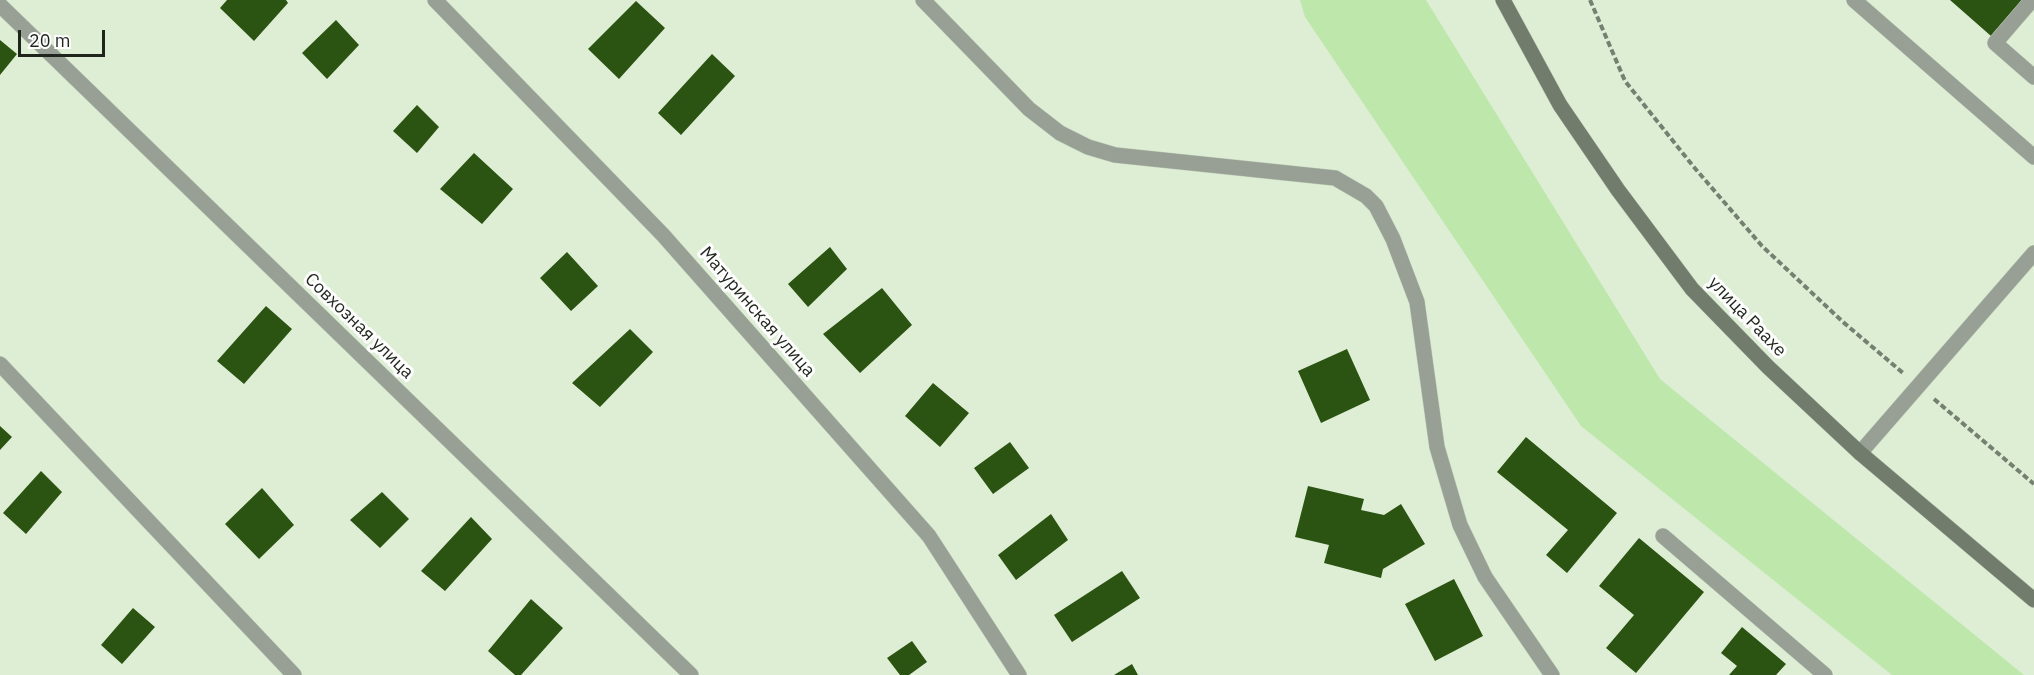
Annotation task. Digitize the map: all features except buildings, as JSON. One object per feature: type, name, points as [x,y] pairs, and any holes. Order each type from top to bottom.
[{"type":"main road","name":"улица Раахе","points":[[1503,0],[1560,105],[1618,190],[1692,289],[1768,367],[1860,453],[2034,600]]},
{"type":"street","name":"Матуринская улица","points":[[435,0],[663,235],[929,537],[1019,675]]},
{"type":"street","points":[[923,0],[1029,109],[1060,133],[1088,147],[1115,155],[1335,178],[1366,196],[1376,206],[1393,238],[1417,302],[1437,447],[1461,525],[1485,577],[1552,675]]},
{"type":"street","points":[[1854,0],[2034,157]]},
{"type":"street","points":[[2032,0],[1995,43],[2034,77]]},
{"type":"street","name":"Совхозная улица","points":[[0,5],[691,675]]},
{"type":"street","points":[[1860,453],[2034,253]]},
{"type":"street","points":[[0,364],[294,675]]},
{"type":"street","points":[[1663,536],[1825,675]]},
{"type":"path","points":[[1590,0],[1625,81],[1693,166],[1762,246],[1843,322],[2034,484]]},
{"type":"green space","points":[[1300,0],[1426,0],[1660,379],[2024,675],[1892,675],[1581,426],[1305,17]]}]
